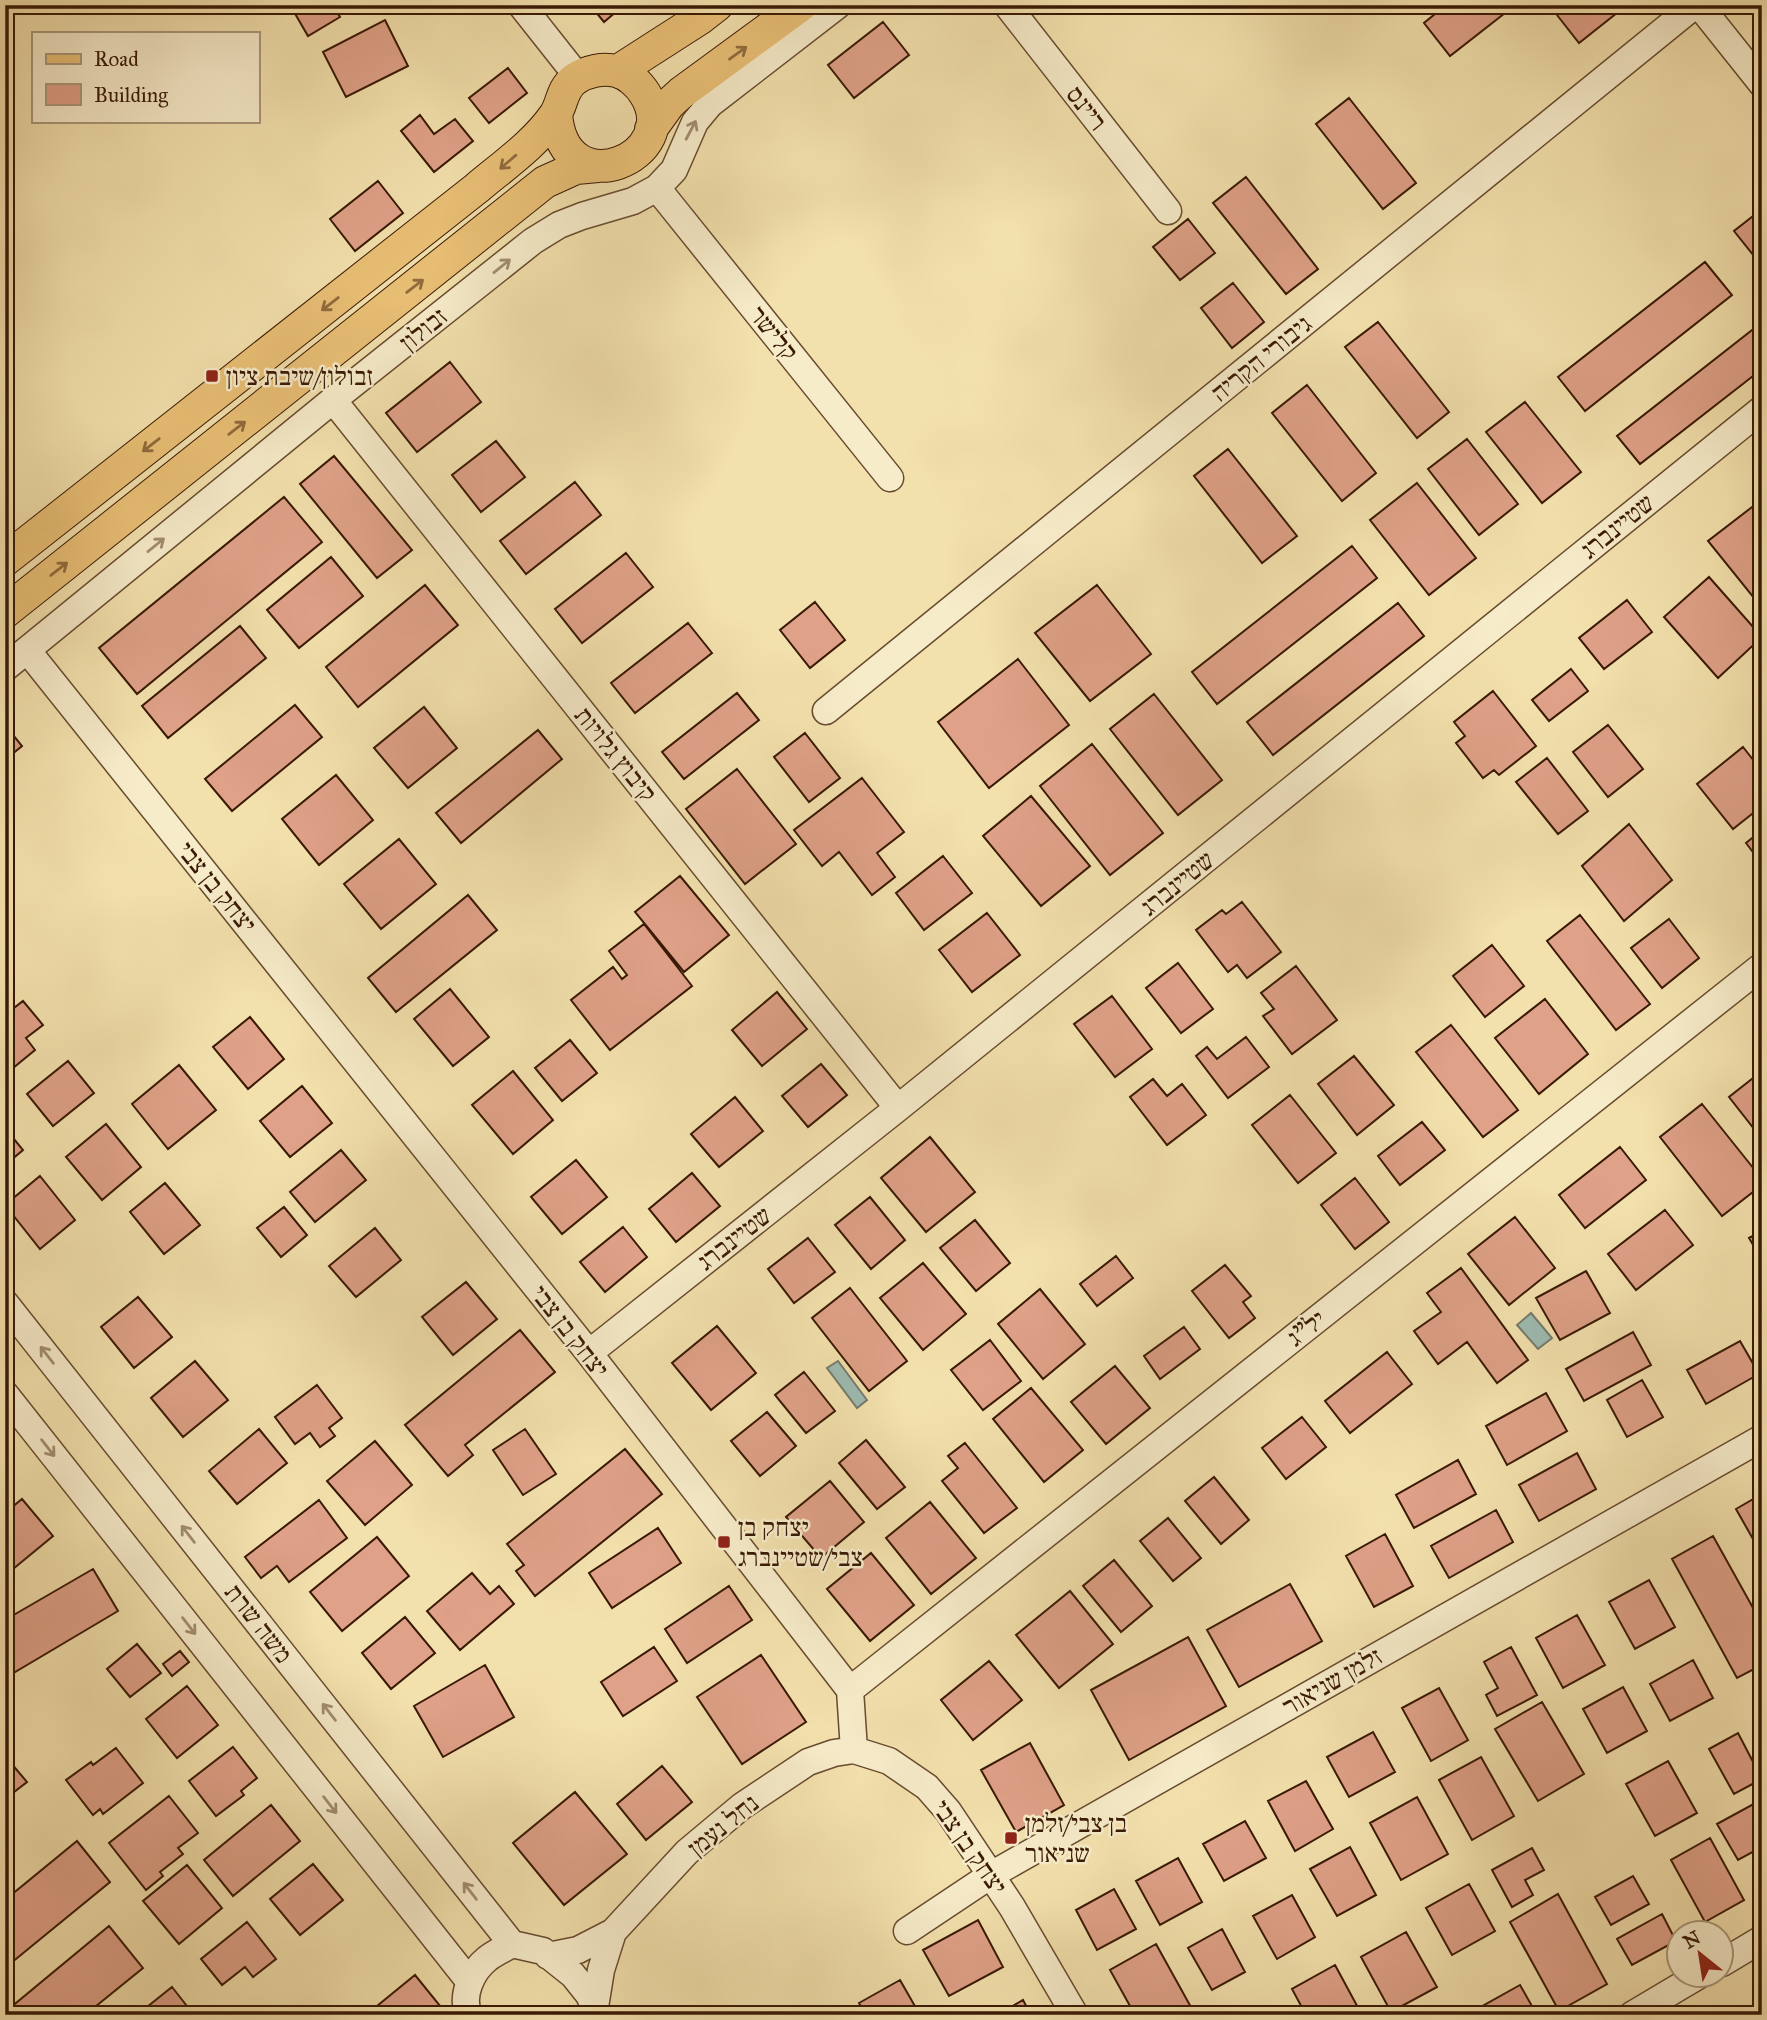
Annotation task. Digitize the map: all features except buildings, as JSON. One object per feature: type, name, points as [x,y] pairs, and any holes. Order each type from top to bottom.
[{"type":"main road","points":[[618,71],[717,5]]},
{"type":"main road","points":[[651,130],[669,104],[681,93],[801,5]]},
{"type":"main road","points":[[594,71],[618,71],[638,83],[650,102],[653,112],[649,137],[637,153],[620,164],[598,166],[583,162],[572,154],[557,131],[556,114],[560,97],[578,77],[594,71]]},
{"type":"main road","points":[[5,560],[477,188],[525,147],[556,114]]},
{"type":"main road","name":"זבולון","points":[[5,612],[545,183],[576,168],[598,166]]},
{"type":"street","points":[[521,5],[578,77]]},
{"type":"street","name":"זבולון","points":[[5,668],[333,400],[533,241],[559,225],[633,201],[657,188],[674,170],[695,122],[710,104],[838,5]]},
{"type":"street","name":"ריינס","points":[[1007,5],[1168,211]]},
{"type":"street","points":[[1697,5],[1762,84]]},
{"type":"street","name":"גיבורי הקריה","points":[[826,710],[1697,5]]},
{"type":"street","name":"קלישר","points":[[657,188],[890,478]]},
{"type":"street","name":"קיבוץ גלויות","points":[[333,400],[898,1108]]},
{"type":"street","name":"שטיינברג","points":[[589,1353],[898,1108],[1762,409]]},
{"type":"street","name":"יצחק בן צבי","points":[[27,650],[589,1353],[850,1690]]},
{"type":"street","name":"יל\"ג","points":[[850,1690],[1762,966]]},
{"type":"street","name":"משה שרת","points":[[5,1303],[512,1944]]},
{"type":"street","points":[[5,1394],[469,1981]]},
{"type":"street","name":"זלמן שניאור","points":[[907,1931],[991,1875],[1762,1438]]},
{"type":"street","points":[[850,1690],[854,1750]]},
{"type":"street","name":"יצחק בן צבי","points":[[854,1750],[889,1761],[927,1787],[948,1811],[991,1875],[1075,2015]]},
{"type":"street","name":"נחל נעמן","points":[[548,1956],[578,1950],[613,1932],[687,1852],[741,1806],[808,1762],[834,1753],[854,1750]]},
{"type":"street","name":"נחל נעמן","points":[[596,2011],[601,1970],[613,1932]]},
{"type":"street","points":[[1736,1954],[1762,1939]]},
{"type":"street","points":[[469,2015],[466,2008],[469,1981],[487,1959],[512,1944],[542,1951],[573,1975],[589,1996],[596,2011]]},
{"type":"street","points":[[1632,2015],[1679,1988]]},
{"type":"water","points":[[1531,1313],[1552,1338],[1538,1349],[1517,1325]]},
{"type":"water","points":[[838,1361],[867,1400],[857,1408],[827,1368]]},
{"type":"place","name":"זבולון/שיבת ציון","points":[[212,376]]},
{"type":"place","name":"יצחק בן צבי/שטיינברג","points":[[724,1542]]},
{"type":"place","name":"בן צבי/זלמן שניאור","points":[[1011,1838]]}]
